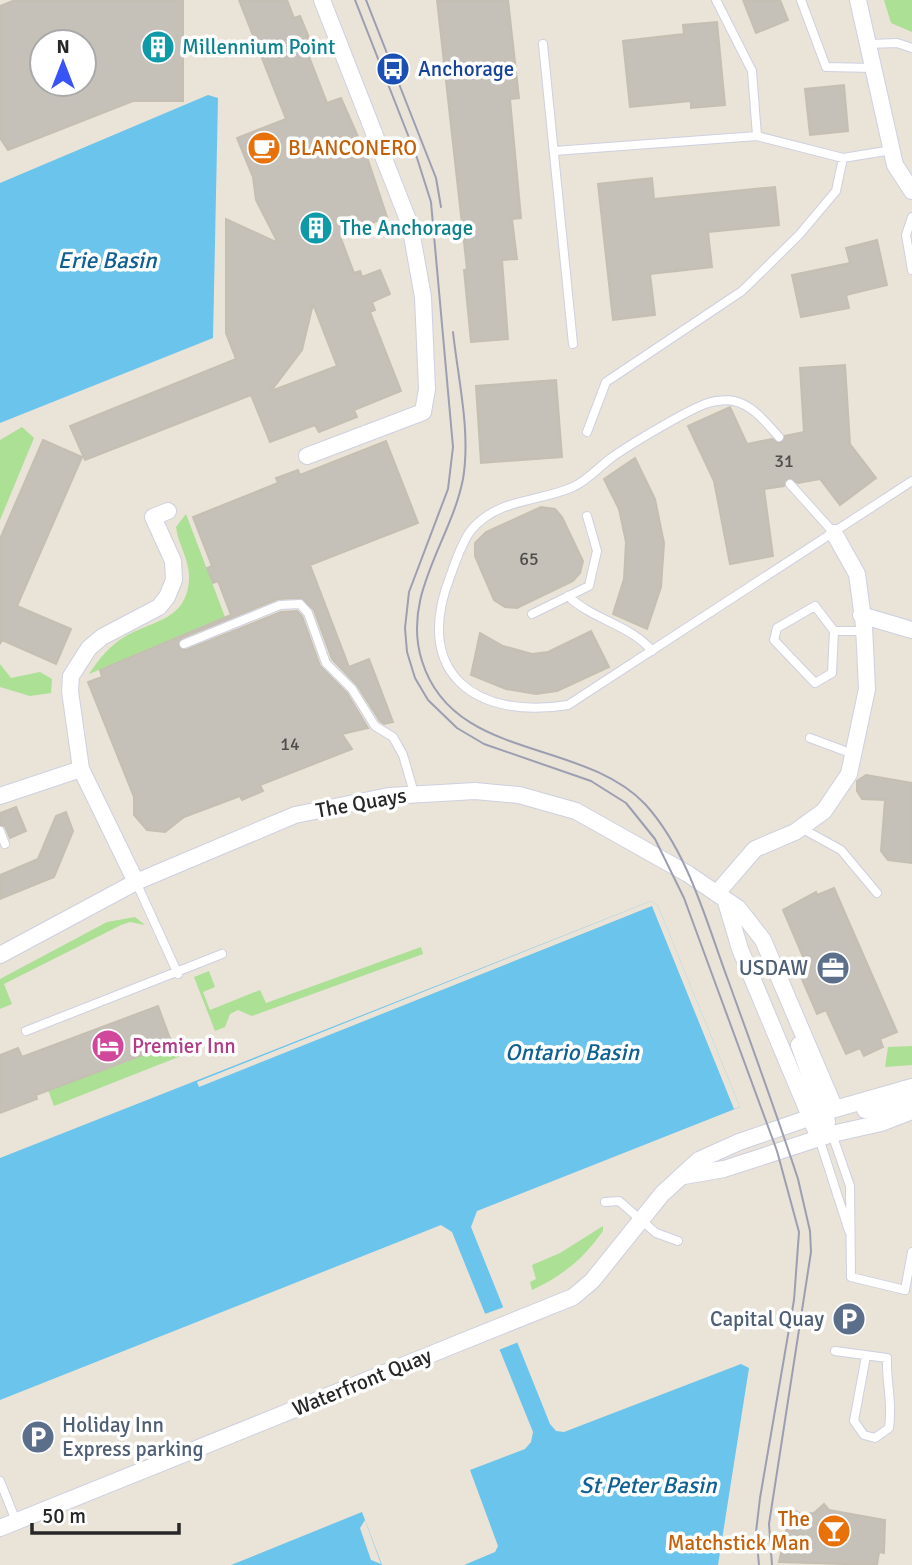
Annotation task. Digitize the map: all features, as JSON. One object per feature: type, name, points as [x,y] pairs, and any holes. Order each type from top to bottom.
[{"type":"street","points":[[307,456],[423,412],[427,388],[423,297],[410,225],[322,0]]},
{"type":"street","points":[[858,0],[892,150],[902,180],[912,191]]},
{"type":"street","points":[[136,882],[81,769],[71,706],[71,676],[89,648],[102,637],[159,607],[174,580],[173,561],[160,514]]},
{"type":"street","points":[[824,1122],[738,943],[721,898],[755,849],[801,828],[824,811],[840,791],[854,755],[867,689],[864,631],[857,574],[834,533]]},
{"type":"street","points":[[861,615],[912,630]]},
{"type":"street","points":[[0,796],[81,769]]},
{"type":"street","name":"The Quays","points":[[0,955],[136,882],[295,815],[414,793],[475,791],[519,795],[576,811],[738,908],[749,918],[763,940],[775,970],[824,1122]]},
{"type":"street","points":[[682,1176],[724,1168],[824,1122],[912,1087]]},
{"type":"street","points":[[824,1122],[867,1109],[912,1102]]},
{"type":"street","points":[[824,1122],[881,1123],[912,1111]]},
{"type":"street","name":"Waterfront Quay","points":[[0,1528],[573,1297],[592,1282],[662,1194],[699,1160],[722,1149],[824,1122]]},
{"type":"lane","points":[[716,0],[752,71],[757,136]]},
{"type":"lane","points":[[801,0],[826,67],[874,68]]},
{"type":"lane","points":[[869,44],[898,43],[912,48]]},
{"type":"lane","points":[[543,44],[573,344]]},
{"type":"lane","points":[[554,151],[757,136],[843,158],[892,150]]},
{"type":"lane","points":[[587,432],[606,382],[742,291],[799,235],[836,191],[843,158]]},
{"type":"lane","points":[[912,217],[906,235],[912,270]]},
{"type":"lane","points":[[779,438],[762,418],[734,401],[708,403],[612,457],[574,487],[507,504],[472,529],[444,592],[438,625],[440,653],[451,676],[471,691],[503,705],[535,710],[568,705],[912,481]]},
{"type":"lane","points":[[790,484],[834,533]]},
{"type":"lane","points":[[532,614],[589,586],[597,551],[587,516]]},
{"type":"lane","points":[[568,596],[583,610],[642,638],[652,651]]},
{"type":"lane","points":[[184,644],[280,604],[300,604],[308,613],[326,663],[352,689],[375,726],[393,737],[403,755],[414,793]]},
{"type":"lane","points":[[816,606],[834,631],[832,673],[816,683],[774,640],[777,628],[816,606]]},
{"type":"lane","points":[[834,631],[864,631]]},
{"type":"lane","points":[[810,738],[854,755]]},
{"type":"lane","points":[[801,828],[841,850],[877,893]]},
{"type":"lane","points":[[0,831],[5,844]]},
{"type":"lane","points":[[136,882],[178,974]]},
{"type":"lane","points":[[26,1031],[178,974],[222,954]]},
{"type":"lane","points":[[824,1122],[849,1186],[851,1276],[905,1290],[912,1252]]},
{"type":"lane","points":[[824,1122],[841,1213],[850,1234]]},
{"type":"lane","points":[[606,1202],[619,1201],[656,1233],[678,1241]]},
{"type":"lane","points":[[835,1351],[887,1358],[885,1377],[893,1403],[889,1428],[875,1438],[864,1435],[854,1421],[866,1356]]},
{"type":"lane","points":[[0,1481],[16,1521]]},
{"type":"green space","points":[[884,0],[912,0],[912,32],[891,23]]},
{"type":"green space","points":[[22,427],[34,438],[0,520],[0,440]]},
{"type":"green space","points":[[186,514],[225,617],[89,674],[115,644],[167,617],[182,603],[187,593],[189,572],[176,527]]},
{"type":"green space","points":[[0,664],[11,678],[40,672],[52,679],[51,693],[30,696],[0,687]]},
{"type":"green space","points":[[135,917],[145,925],[130,922],[121,925],[4,984],[12,1004],[0,1009],[0,979],[107,922]]},
{"type":"green space","points":[[421,947],[423,954],[252,1016],[238,1010],[230,1014],[225,1027],[215,1031],[194,977],[209,971],[215,987],[203,992],[210,1010],[260,990],[266,1003]]},
{"type":"green space","points":[[181,1041],[186,1054],[54,1106],[48,1090]]},
{"type":"green space","points":[[912,1046],[912,1065],[885,1067],[888,1047]]},
{"type":"green space","points":[[603,1226],[603,1231],[580,1258],[554,1278],[532,1290],[530,1282],[536,1279],[532,1265],[560,1253]]},
{"type":"water","name":"Erie Basin","points":[[208,95],[218,98],[213,338],[0,423],[0,183]]},
{"type":"water","name":"Ontario Basin","points":[[651,901],[658,906],[740,1107],[477,1211],[471,1227],[550,1424],[556,1431],[564,1432],[741,1364],[749,1368],[718,1565],[464,1565],[495,1552],[498,1546],[470,1470],[525,1449],[531,1442],[533,1432],[452,1232],[441,1225],[0,1400],[0,1158]]},
{"type":"water","points":[[362,1512],[382,1565],[231,1565]]},
{"type":"pier","points":[[651,901],[658,906],[740,1107],[734,1109],[652,906],[199,1087],[197,1082]]},
{"type":"pier","points":[[507,1306],[521,1341],[496,1351],[482,1315]]},
{"type":"pier","points":[[365,1520],[381,1564],[371,1560],[360,1528]]},
{"type":"building","points":[[15,0],[183,0],[183,101],[133,101],[8,150],[0,138],[0,6]]},
{"type":"building","name":"The Anchorage","points":[[239,0],[287,0],[294,18],[300,16],[315,52],[308,54],[327,103],[341,98],[367,157],[387,217],[340,236],[354,273],[360,271],[362,277],[380,270],[390,294],[372,302],[375,310],[370,312],[401,391],[354,410],[357,417],[319,432],[315,425],[270,442],[251,395],[85,460],[70,426],[236,359],[226,333],[226,219],[278,243],[256,200],[253,177],[237,138],[286,119]],"holes":[[[313,304],[337,366],[271,391],[302,350]]]},
{"type":"building","points":[[437,0],[508,0],[519,98],[510,99],[521,218],[512,219],[517,259],[502,260],[508,339],[471,342],[464,270],[467,269]]},
{"type":"building","points":[[743,0],[780,0],[788,20],[756,33]]},
{"type":"building","points":[[717,22],[725,105],[691,108],[691,101],[630,107],[623,41],[684,34],[683,25]]},
{"type":"building","points":[[844,85],[848,131],[810,135],[805,89]]},
{"type":"building","points":[[652,178],[654,199],[775,187],[779,225],[708,232],[712,267],[650,274],[655,315],[613,320],[598,184]]},
{"type":"building","points":[[877,240],[887,285],[846,295],[849,308],[801,317],[792,275],[850,263],[846,248]]},
{"type":"building","points":[[845,365],[850,444],[876,478],[840,505],[820,479],[798,483],[789,478],[784,486],[764,489],[773,556],[730,564],[714,481],[688,426],[730,407],[747,444],[772,439],[781,443],[785,436],[804,432],[800,368]]},
{"type":"building","points":[[556,380],[562,457],[481,463],[476,386]]},
{"type":"building","points":[[43,440],[82,457],[17,606],[71,629],[56,664],[2,640],[0,644],[0,539]]},
{"type":"building","points":[[386,441],[418,523],[310,565],[349,667],[369,659],[393,722],[384,724],[380,721],[357,685],[332,659],[314,610],[302,598],[278,599],[182,638],[178,646],[186,650],[281,612],[297,611],[302,616],[320,666],[347,693],[368,728],[342,734],[352,749],[260,785],[263,791],[242,800],[240,796],[184,817],[165,832],[147,830],[134,815],[134,797],[88,682],[102,677],[100,670],[231,615],[218,581],[213,583],[207,568],[212,566],[193,517],[278,483],[276,478],[298,470],[300,475]]},
{"type":"building","points":[[635,458],[655,499],[664,543],[661,587],[647,629],[613,614],[624,579],[626,542],[619,509],[604,479]]},
{"type":"building","points":[[541,507],[555,509],[562,517],[583,561],[580,573],[573,581],[517,608],[505,607],[494,600],[475,556],[475,543],[486,532]]},
{"type":"building","points":[[591,631],[609,667],[557,691],[536,694],[506,689],[471,675],[480,633],[503,646],[532,654],[548,652]]},
{"type":"building","points":[[866,775],[912,783],[912,863],[888,860],[881,851],[885,800],[862,799],[857,791],[857,781]]},
{"type":"building","points":[[16,807],[26,831],[10,838],[5,826],[0,825],[0,813]]},
{"type":"building","points":[[66,812],[73,831],[54,877],[0,899],[0,875],[38,859],[56,816]]},
{"type":"building","name":"USDAW","points":[[834,888],[897,1032],[880,1039],[883,1047],[864,1056],[860,1048],[846,1054],[826,1010],[817,1014],[795,963],[804,959],[783,910],[816,892],[817,895]]},
{"type":"building","name":"Premier Inn","points":[[158,1006],[172,1044],[36,1095],[37,1099],[0,1113],[0,1055],[18,1048],[22,1057]]},
{"type":"building","name":"The Matchstick Man","points":[[824,1504],[829,1510],[885,1520],[884,1553],[879,1552],[877,1565],[779,1562],[791,1509],[801,1514],[814,1513]]},
{"type":"tram line","points":[[355,0],[417,158],[431,202],[453,447],[448,489],[409,592],[405,628],[407,652],[415,678],[428,700],[457,728],[484,744],[591,781],[626,803],[655,839],[684,898],[777,1151],[799,1232],[794,1300],[760,1498],[756,1532],[759,1565]]},
{"type":"tram line","points":[[366,0],[436,178],[441,207]]},
{"type":"tram line","points":[[453,332],[465,424],[465,461],[457,502],[430,568],[418,613],[417,637],[422,661],[438,693],[461,716],[490,733],[588,768],[619,783],[645,804],[660,823],[684,865],[703,911],[798,1179],[810,1231],[811,1252],[769,1524],[772,1565]]},
{"type":"place","name":"Millennium Point","points":[[158,47]]},
{"type":"place","name":"Anchorage","points":[[393,69]]},
{"type":"place","name":"BLANCONERO","points":[[264,148]]},
{"type":"place","name":"The Anchorage","points":[[316,228]]},
{"type":"place","name":"USDAW","points":[[833,968]]},
{"type":"place","name":"Premier Inn","points":[[108,1046]]},
{"type":"place","name":"Capital Quay","points":[[849,1319]]},
{"type":"place","name":"Holiday Inn Express parking","points":[[38,1437]]},
{"type":"place","name":"The Matchstick Man","points":[[834,1531]]},
{"type":"water label","name":"St Peter Basin","points":[[648,1485]]}]
